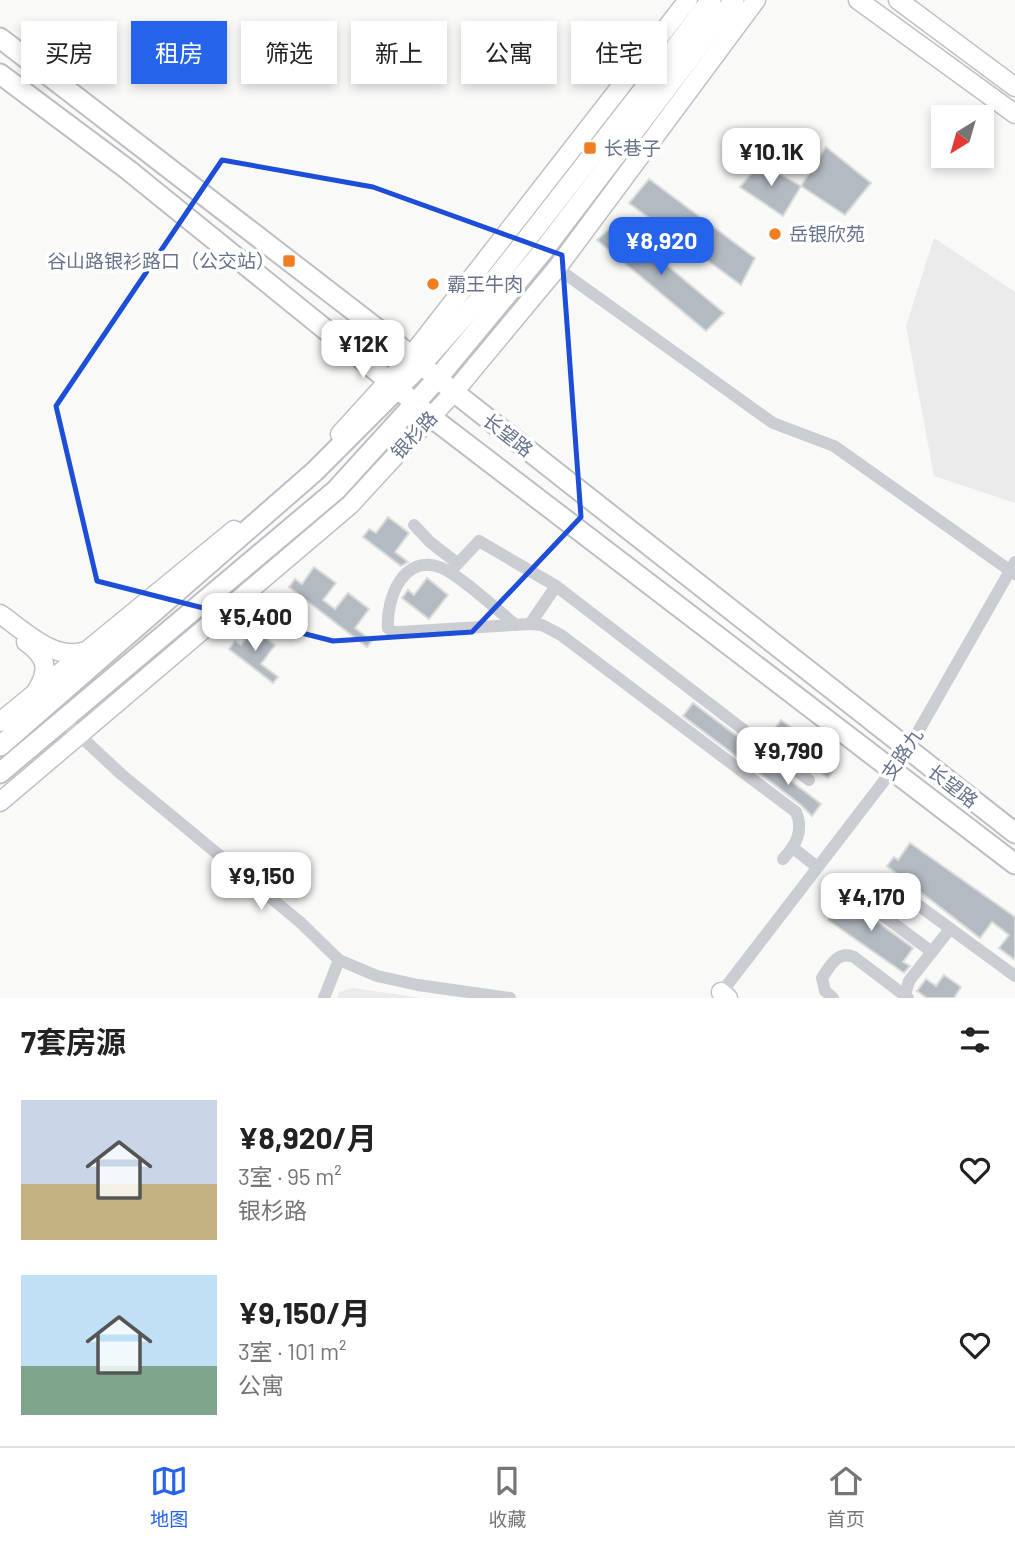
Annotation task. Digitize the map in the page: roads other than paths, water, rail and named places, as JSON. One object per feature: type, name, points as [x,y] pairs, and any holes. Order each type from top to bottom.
[{"type":"main road","points":[[0,746],[314,472],[416,360],[478,301],[648,85],[711,0]]},
{"type":"main road","name":"银杉路","points":[[0,773],[336,490],[437,379],[543,251],[734,0]]},
{"type":"main road","name":"长望路","points":[[0,38],[416,360],[907,751],[1015,833]]},
{"type":"main road","name":"长望路","points":[[0,75],[127,169],[431,417],[1015,864]]},
{"type":"street","points":[[416,360],[688,0]]},
{"type":"street","name":"银杉路","points":[[0,802],[350,505],[454,392],[557,268],[756,0]]},
{"type":"street","points":[[858,0],[1015,114]]},
{"type":"street","points":[[898,0],[1015,87]]},
{"type":"street","points":[[557,268],[773,423],[834,446],[1013,569]]},
{"type":"street","points":[[0,722],[312,465],[394,385]]},
{"type":"street","points":[[414,525],[453,568],[516,625]]},
{"type":"street","points":[[453,568],[480,541],[555,586],[809,780]]},
{"type":"street","points":[[423,566],[430,542]]},
{"type":"street","points":[[453,568],[433,565],[407,572],[398,582],[387,620],[391,632],[530,624],[541,625],[561,635],[796,812],[799,831],[793,848],[783,859]]},
{"type":"street","name":"支路九","points":[[722,996],[816,866],[907,751],[1013,569]]},
{"type":"street","points":[[530,624],[555,586]]},
{"type":"street","points":[[0,614],[51,649],[71,654],[86,651]]},
{"type":"street","points":[[0,624],[41,655],[45,664],[44,673],[34,695]]},
{"type":"street","points":[[63,720],[121,774],[300,922],[339,960],[377,976],[407,983],[510,998]]},
{"type":"street","points":[[742,770],[763,744]]},
{"type":"street","points":[[793,848],[816,866]]},
{"type":"street","points":[[932,952],[873,908],[873,896],[885,886],[891,886],[1015,976]]},
{"type":"street","points":[[833,998],[823,987],[822,978],[838,957],[846,954],[855,957],[906,997],[909,981],[950,929]]},
{"type":"street","points":[[324,998],[339,960]]},
{"type":"place","name":"长巷子","points":[[590,148]]},
{"type":"place","name":"岳银欣苑","points":[[775,234]]},
{"type":"place","name":"谷山路银衫路口（公交站）","points":[[289,261]]},
{"type":"place","name":"霸王牛肉","points":[[433,284]]}]
